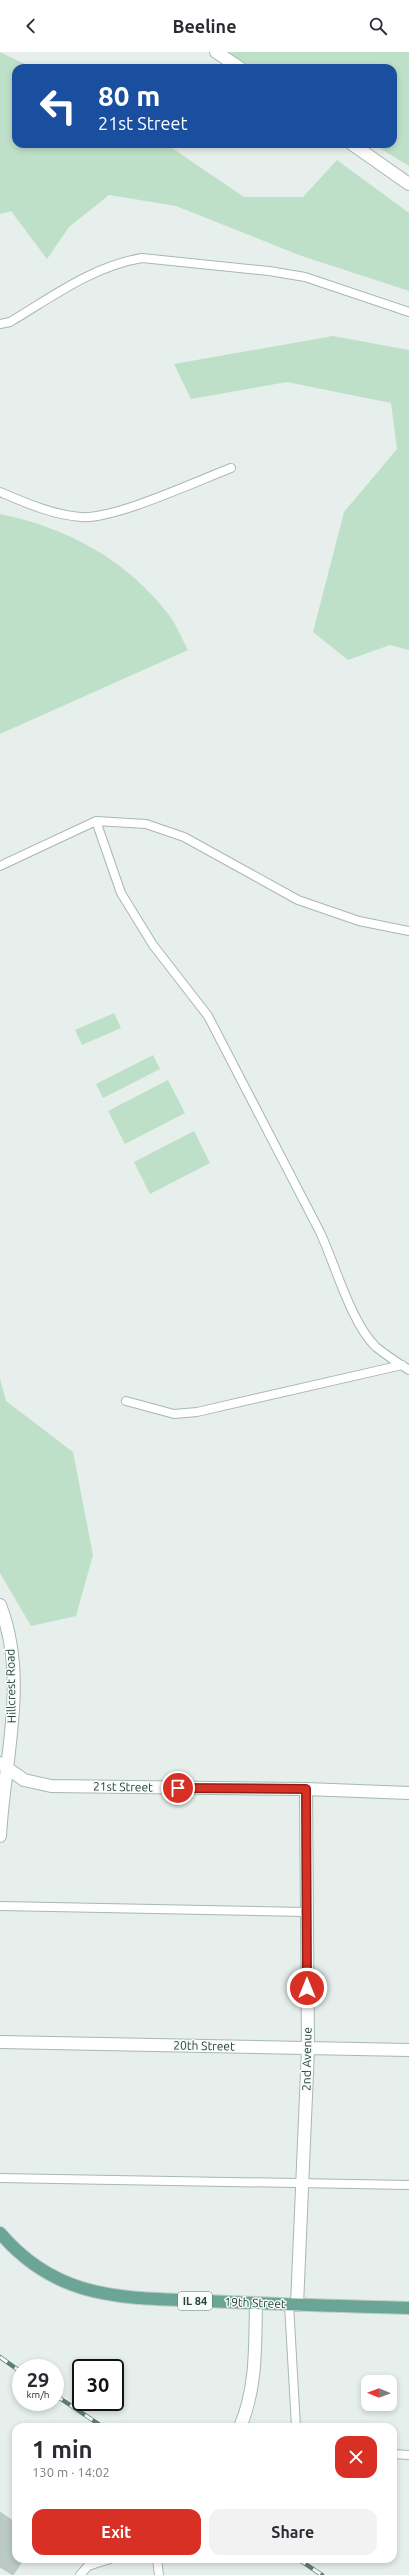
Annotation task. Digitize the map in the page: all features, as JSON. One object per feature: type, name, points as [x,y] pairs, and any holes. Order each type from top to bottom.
[{"type":"main road","name":"19th Street","points":[[0,2234],[30,2264],[53,2277],[83,2288],[121,2295],[167,2300],[409,2308]]},
{"type":"street","points":[[216,52],[234,64]]},
{"type":"street","points":[[358,148],[409,184]]},
{"type":"street","name":"Hillcrest Road","points":[[0,1604],[8,1627],[12,1655],[13,1701],[4,1767],[0,1836]]},
{"type":"street","name":"21st Street","points":[[4,1767],[24,1780],[51,1786],[306,1789],[409,1793]]},
{"type":"street","name":"2nd Avenue","points":[[293,2304],[302,2184],[308,2048],[306,1789]]},
{"type":"street","name":"20th Street","points":[[0,2042],[409,2050]]},
{"type":"street","points":[[241,2423],[255,2364],[256,2303]]},
{"type":"lane","points":[[0,324],[10,322],[96,271],[121,262],[142,258],[268,271],[305,277],[409,312]]},
{"type":"lane","points":[[0,492],[56,512],[82,518],[110,514],[231,468]]},
{"type":"lane","points":[[96,821],[121,893],[153,945],[208,1016],[320,1232],[342,1287],[363,1330],[376,1346],[406,1368]]},
{"type":"lane","points":[[0,866],[96,821],[146,824],[184,837],[298,900],[359,921],[409,931]]},
{"type":"lane","points":[[126,1401],[174,1414],[197,1412],[406,1368]]},
{"type":"lane","points":[[0,1906],[307,1912]]},
{"type":"lane","points":[[0,2178],[409,2185]]},
{"type":"lane","points":[[293,2304],[296,2423]]},
{"type":"lane","points":[[397,2454],[409,2454]]},
{"type":"lane","points":[[80,2575],[88,2566],[97,2563]]},
{"type":"lane","points":[[158,2563],[159,2575]]},
{"type":"green space","points":[[0,52],[25,64],[12,64],[12,148],[172,148],[244,197],[303,197],[337,160],[409,213],[409,291],[299,255],[176,206],[109,195],[69,227],[47,259],[11,211],[0,214]]},
{"type":"green space","points":[[228,52],[409,52],[409,166],[380,148],[397,148],[397,64],[246,64]]},
{"type":"green space","points":[[333,336],[409,350],[409,650],[390,645],[348,660],[313,632],[344,512],[397,449],[391,403],[287,382],[191,399],[174,364]]},
{"type":"green space","points":[[0,514],[49,528],[94,549],[115,563],[152,595],[169,615],[188,650],[0,734]]},
{"type":"green space","points":[[114,1013],[121,1028],[82,1045],[75,1030]]},
{"type":"green space","points":[[153,1055],[160,1069],[103,1098],[96,1084]]},
{"type":"green space","points":[[168,1080],[185,1113],[125,1144],[108,1111]]},
{"type":"green space","points":[[194,1131],[210,1163],[150,1194],[134,1162]]},
{"type":"green space","points":[[0,1379],[6,1401],[73,1452],[93,1555],[76,1616],[31,1626],[0,1573]]},
{"type":"building","points":[[0,2512],[12,2520],[12,2563],[21,2563],[13,2575],[0,2567]]},
{"type":"railway","points":[[0,2357],[12,2366]]},
{"type":"railway","points":[[64,2401],[97,2423]]},
{"type":"railway","points":[[304,2563],[322,2575]]},
{"type":"route","points":[[178,1788],[306,1789],[307,1988]]}]
